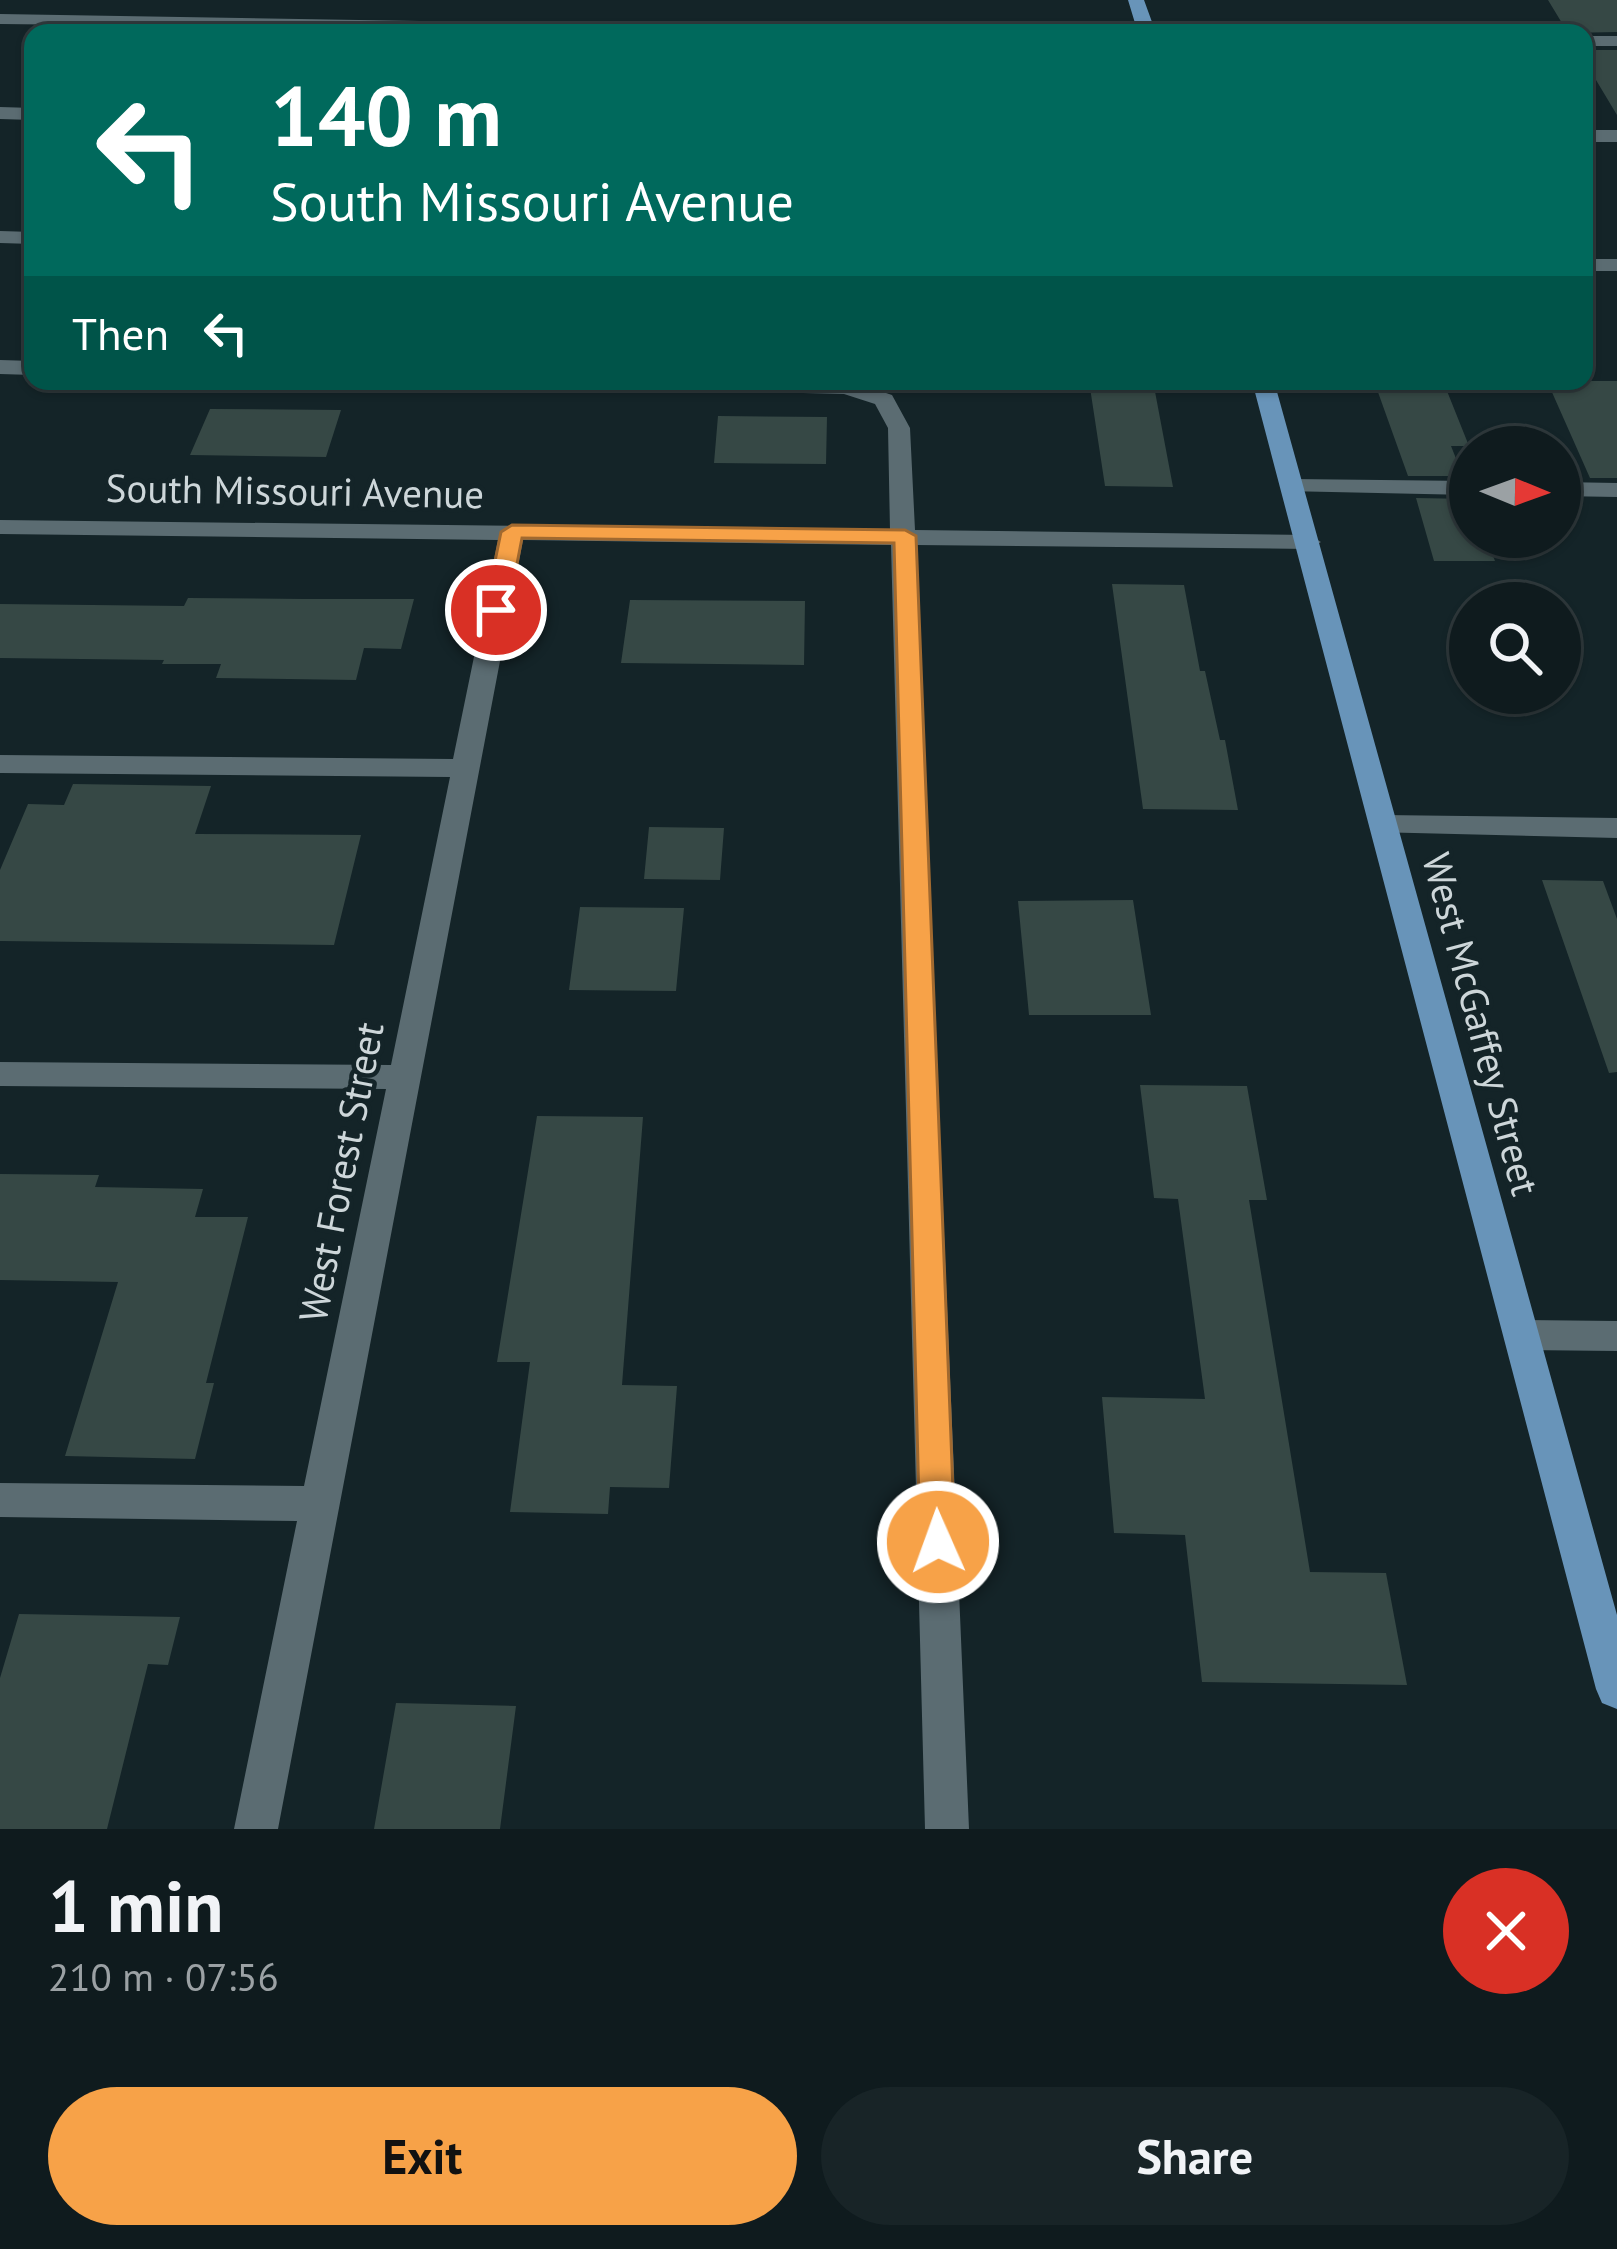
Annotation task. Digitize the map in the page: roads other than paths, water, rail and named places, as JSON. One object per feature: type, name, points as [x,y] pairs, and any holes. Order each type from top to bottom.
[{"type":"main road","name":"West McGaffey Street","points":[[1266,390],[1617,1689]]},
{"type":"street","points":[[0,19],[298,24]]},
{"type":"street","points":[[860,390],[874,393],[893,411],[899,428],[947,1829]]},
{"type":"street","points":[[1293,486],[1449,488]]},
{"type":"street","points":[[1581,489],[1617,490]]},
{"type":"street","name":"South Missouri Avenue","points":[[0,527],[1309,542]]},
{"type":"street","name":"West Forest Street","points":[[256,1829],[512,532]]},
{"type":"street","points":[[0,764],[464,768]]},
{"type":"street","points":[[1383,825],[1617,828]]},
{"type":"street","points":[[0,1074],[402,1077]]},
{"type":"street","points":[[1522,1335],[1617,1336]]},
{"type":"street","points":[[0,1500],[320,1504]]}]
